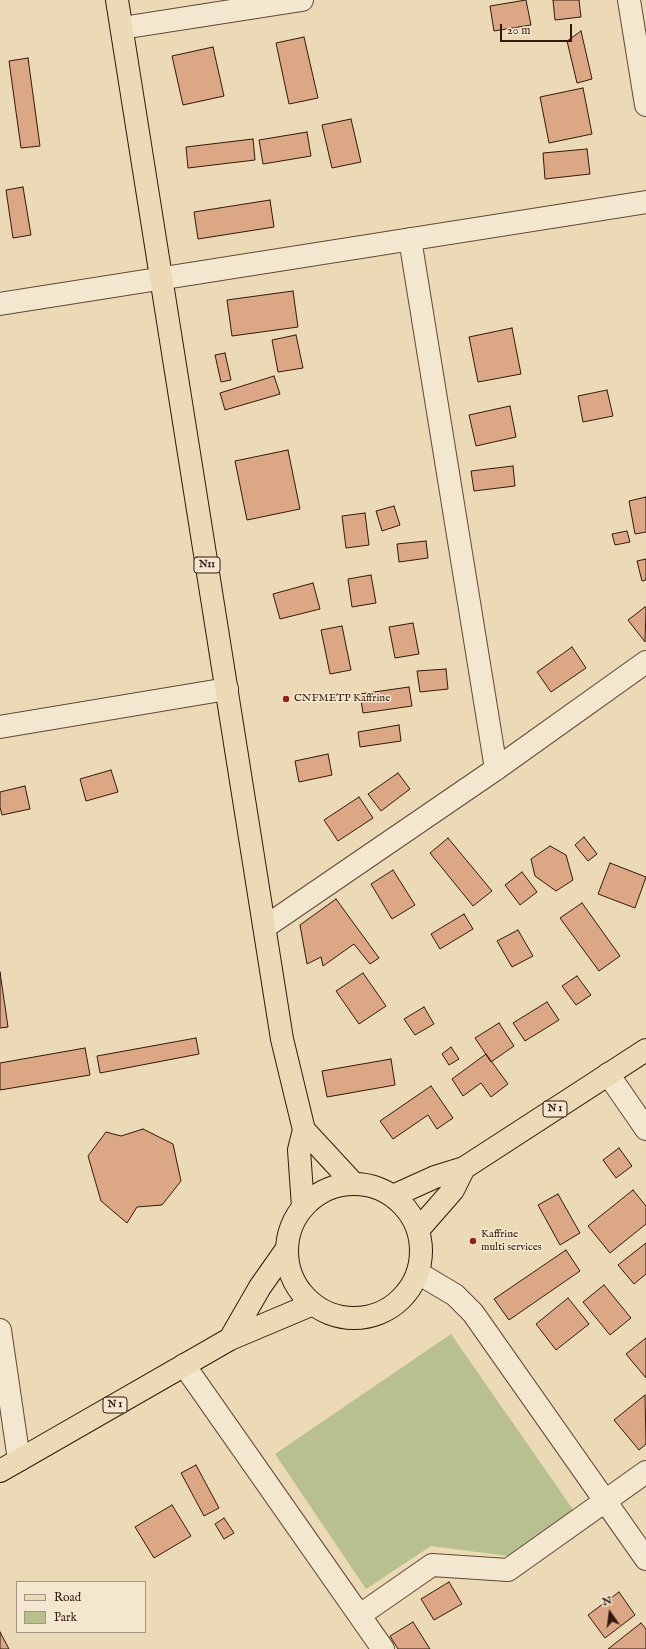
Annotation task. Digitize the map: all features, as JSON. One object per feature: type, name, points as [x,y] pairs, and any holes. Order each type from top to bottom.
[{"type":"main road","name":"N11","points":[[117,0],[282,1039],[304,1130]]},
{"type":"main road","name":"N 1","points":[[393,1196],[435,1177],[464,1168],[646,1050]]},
{"type":"main road","points":[[304,1130],[353,1183]]},
{"type":"main road","points":[[303,1207],[299,1150],[304,1130]]},
{"type":"main road","points":[[418,1230],[453,1190],[464,1168]]},
{"type":"main road","points":[[353,1183],[375,1187],[393,1196],[409,1211],[418,1230],[422,1251],[418,1273],[408,1291],[392,1306],[374,1315],[354,1318],[333,1315],[313,1304],[298,1290],[289,1271],[286,1250],[290,1227],[303,1207],[317,1194],[334,1186],[353,1183]]},
{"type":"main road","points":[[230,1339],[260,1287],[286,1250]]},
{"type":"main road","name":"N 1","points":[[0,1471],[230,1339],[313,1304]]},
{"type":"street","points":[[122,28],[302,0]]},
{"type":"street","points":[[629,0],[646,105]]},
{"type":"street","points":[[0,304],[646,202]]},
{"type":"street","points":[[410,239],[496,769]]},
{"type":"street","points":[[265,927],[496,769],[646,662]]},
{"type":"street","points":[[0,727],[227,689]]},
{"type":"street","points":[[608,1074],[646,1129]]},
{"type":"street","points":[[418,1273],[454,1295],[473,1313],[646,1559]]},
{"type":"street","points":[[0,1330],[19,1460]]},
{"type":"street","points":[[184,1365],[383,1649]]},
{"type":"street","points":[[360,1615],[432,1565],[508,1570],[646,1472]]},
{"type":"green space","points":[[451,1334],[574,1511],[508,1556],[431,1546],[366,1589],[275,1454]]},
{"type":"building","points":[[526,0],[531,25],[494,31],[490,6]]},
{"type":"building","points":[[553,0],[579,0],[581,17],[555,20]]},
{"type":"building","points":[[581,31],[592,79],[577,83],[567,41]]},
{"type":"building","points":[[304,37],[318,98],[289,104],[276,43]]},
{"type":"building","points":[[213,47],[224,96],[183,105],[172,56]]},
{"type":"building","points":[[28,58],[40,146],[21,148],[9,61]]},
{"type":"building","points":[[583,88],[592,134],[549,143],[540,97]]},
{"type":"building","points":[[351,119],[361,162],[332,168],[322,125]]},
{"type":"building","points":[[307,132],[311,156],[263,164],[259,140]]},
{"type":"building","points":[[253,139],[255,160],[188,168],[186,147]]},
{"type":"building","points":[[587,149],[590,174],[545,179],[543,153]]},
{"type":"building","points":[[23,187],[31,235],[13,238],[6,190]]},
{"type":"building","points":[[270,200],[274,227],[198,239],[194,212]]},
{"type":"building","points":[[293,291],[298,327],[232,336],[227,300]]},
{"type":"building","points":[[512,328],[521,374],[478,382],[469,337]]},
{"type":"building","points":[[296,335],[303,368],[278,372],[272,340]]},
{"type":"building","points":[[225,353],[231,380],[221,382],[215,355]]},
{"type":"building","points":[[274,376],[280,394],[225,410],[220,393]]},
{"type":"building","points":[[607,390],[613,416],[583,422],[578,396]]},
{"type":"building","points":[[510,406],[516,437],[476,446],[469,415]]},
{"type":"building","points":[[288,450],[300,509],[247,520],[235,461]]},
{"type":"building","points":[[513,466],[515,486],[474,491],[471,471]]},
{"type":"building","points":[[646,497],[646,532],[635,534],[629,501]]},
{"type":"building","points":[[394,506],[400,525],[382,531],[376,511]]},
{"type":"building","points":[[365,513],[369,545],[346,548],[342,516]]},
{"type":"building","points":[[627,531],[630,542],[615,545],[612,534]]},
{"type":"building","points":[[426,541],[428,558],[399,562],[397,544]]},
{"type":"building","points":[[646,559],[646,580],[642,581],[637,561]]},
{"type":"building","points":[[371,575],[376,603],[352,607],[348,579]]},
{"type":"building","points":[[313,583],[320,609],[280,619],[273,594]]},
{"type":"building","points":[[645,607],[646,609],[645,642],[628,620]]},
{"type":"building","points":[[413,623],[419,654],[395,658],[389,627]]},
{"type":"building","points":[[342,626],[351,670],[330,674],[321,630]]},
{"type":"building","points":[[572,647],[586,668],[551,692],[537,672]]},
{"type":"building","points":[[446,669],[448,689],[420,692],[417,671]]},
{"type":"building","points":[[409,687],[412,706],[363,713],[360,694]]},
{"type":"building","points":[[399,725],[401,741],[360,747],[358,732]]},
{"type":"building","points":[[328,754],[332,775],[299,782],[295,761]]},
{"type":"building","points":[[111,770],[118,792],[86,801],[80,779]]},
{"type":"building","points":[[398,773],[410,789],[381,811],[368,794]]},
{"type":"building","points":[[25,786],[30,809],[2,815],[0,807],[0,792]]},
{"type":"building","points":[[359,797],[373,818],[338,841],[324,820]]},
{"type":"building","points":[[584,837],[597,854],[588,861],[575,845]]},
{"type":"building","points":[[448,838],[492,891],[473,906],[430,853]]},
{"type":"building","points":[[550,846],[566,855],[573,880],[556,891],[535,876],[531,859]]},
{"type":"building","points":[[610,863],[646,877],[635,908],[598,894]]},
{"type":"building","points":[[393,870],[415,905],[392,919],[371,884]]},
{"type":"building","points":[[522,872],[537,892],[520,905],[505,885]]},
{"type":"building","points":[[336,899],[379,958],[370,964],[354,944],[323,966],[321,957],[307,964],[300,925]]},
{"type":"building","points":[[582,903],[620,956],[599,971],[560,918]]},
{"type":"building","points":[[464,914],[473,929],[440,949],[431,934]]},
{"type":"building","points":[[518,930],[533,956],[512,967],[497,941]]},
{"type":"building","points":[[0,972],[8,1027],[0,1028]]},
{"type":"building","points":[[363,973],[386,1006],[359,1024],[336,991]]},
{"type":"building","points":[[577,976],[591,995],[576,1005],[562,986]]},
{"type":"building","points":[[547,1002],[559,1020],[525,1041],[513,1023]]},
{"type":"building","points":[[424,1007],[434,1024],[415,1035],[404,1019]]},
{"type":"building","points":[[499,1023],[514,1046],[491,1062],[475,1038]]},
{"type":"building","points":[[196,1038],[199,1054],[100,1073],[97,1056]]},
{"type":"building","points":[[451,1047],[459,1059],[449,1065],[442,1054]]},
{"type":"building","points":[[85,1048],[90,1075],[0,1090],[0,1063]]},
{"type":"building","points":[[486,1054],[508,1084],[491,1097],[481,1083],[463,1096],[452,1079]]},
{"type":"building","points":[[391,1059],[395,1085],[327,1097],[322,1071]]},
{"type":"building","points":[[431,1086],[453,1118],[437,1129],[428,1115],[393,1139],[380,1121]]},
{"type":"building","points":[[143,1129],[173,1144],[181,1181],[162,1205],[137,1207],[127,1223],[101,1201],[88,1156],[106,1132],[121,1136]]},
{"type":"building","points":[[619,1148],[632,1166],[616,1178],[603,1160]]},
{"type":"building","points":[[633,1190],[646,1206],[646,1224],[610,1253],[588,1226]]},
{"type":"building","points":[[558,1194],[580,1233],[560,1245],[538,1205]]},
{"type":"building","points":[[646,1243],[646,1274],[634,1284],[618,1265]]},
{"type":"building","points":[[566,1250],[580,1271],[509,1320],[494,1299]]},
{"type":"building","points":[[604,1285],[631,1318],[610,1335],[583,1302]]},
{"type":"building","points":[[568,1298],[589,1324],[556,1350],[536,1324]]},
{"type":"building","points":[[646,1338],[646,1378],[626,1354]]},
{"type":"building","points":[[645,1395],[646,1444],[639,1450],[614,1420]]},
{"type":"building","points":[[196,1465],[219,1508],[204,1516],[181,1473]]},
{"type":"building","points":[[172,1505],[191,1536],[154,1558],[135,1527]]},
{"type":"building","points":[[224,1518],[234,1533],[224,1539],[215,1524]]},
{"type":"building","points":[[449,1582],[462,1604],[434,1620],[421,1599]]},
{"type":"building","points":[[619,1592],[635,1615],[605,1638],[588,1615]]},
{"type":"building","points":[[413,1622],[430,1649],[398,1649],[390,1636]]},
{"type":"building","points":[[641,1623],[646,1629],[646,1649],[608,1649]]},
{"type":"building","points":[[0,1632],[9,1649],[0,1649]]},
{"type":"place","name":"CNFMETP Kaffrine","points":[[286,699]]},
{"type":"place","name":"Kaffrine multi services","points":[[473,1241]]}]
